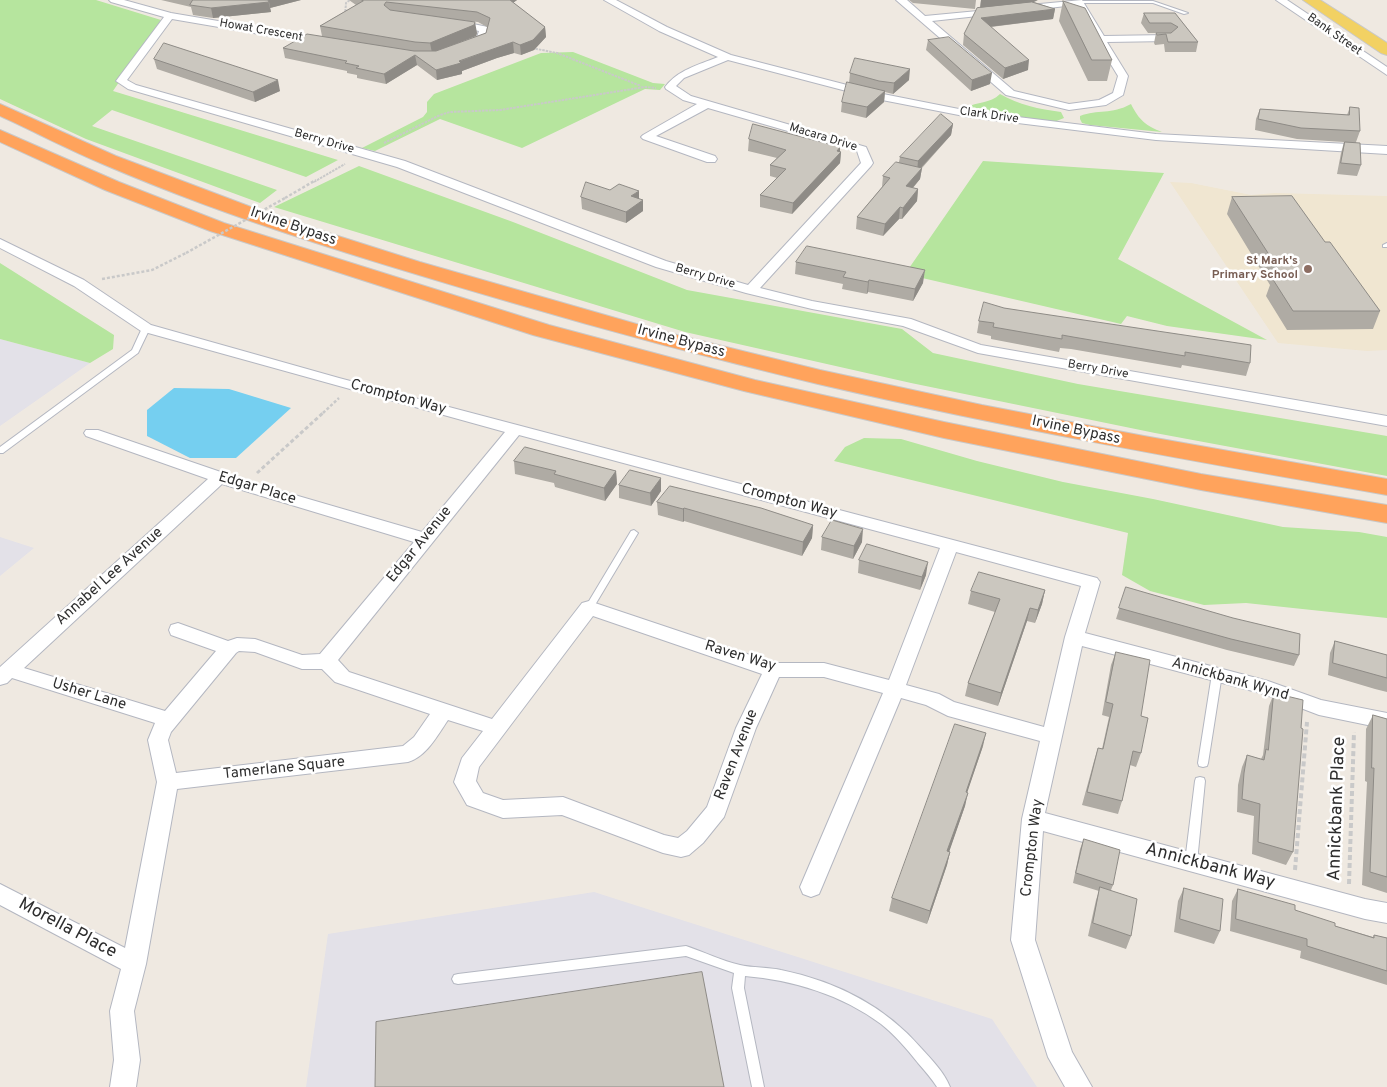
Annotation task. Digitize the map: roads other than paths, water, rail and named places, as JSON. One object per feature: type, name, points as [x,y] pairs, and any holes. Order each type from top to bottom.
[{"type":"highway","name":"Irvine Bypass","points":[[0,109],[123,166],[247,212],[408,266],[565,311],[741,358],[942,403],[1161,448],[1387,488]]},
{"type":"highway","name":"Irvine Bypass","points":[[0,135],[112,186],[217,227],[541,330],[752,386],[944,430],[1201,482],[1387,514]]},
{"type":"main road","name":"Bank Street","points":[[1310,0],[1387,50]]},
{"type":"street","name":"Howat Crescent","points":[[114,0],[170,16],[331,43]]},
{"type":"street","name":"Clark Drive","points":[[609,0],[663,29],[727,58],[877,96],[969,114],[1156,137],[1387,150]]},
{"type":"street","points":[[901,0],[923,19],[1010,93],[1069,107],[1102,102],[1118,95],[1123,76],[1078,1],[923,19]]},
{"type":"street","name":"Bank Street","points":[[1281,0],[1387,72]]},
{"type":"street","name":"Berry Drive","points":[[170,16],[121,81],[132,87],[401,164],[661,264],[751,290],[812,305],[906,322],[978,349],[1387,421]]},
{"type":"street","points":[[440,22],[484,29],[482,39],[458,48]]},
{"type":"street","points":[[1102,39],[1169,38]]},
{"type":"street","name":"Macara Drive","points":[[727,58],[680,76],[670,87],[688,98],[706,104],[862,149],[867,163],[751,290]]},
{"type":"street","points":[[706,104],[646,137],[712,159]]},
{"type":"street","points":[[1066,127],[1069,107]]},
{"type":"street","name":"Crompton Way","points":[[0,243],[79,283],[146,328],[352,385],[1091,582],[1074,638],[1034,819],[1024,940],[1061,1057],[1079,1087]]},
{"type":"street","name":"Edgar Avenue","points":[[325,662],[516,429]]},
{"type":"street","name":"Edgar Place","points":[[92,434],[244,486],[424,539]]},
{"type":"street","name":"Annabel Lee Avenue","points":[[4,674],[220,477]]},
{"type":"street","points":[[811,888],[895,689],[950,544]]},
{"type":"street","points":[[123,1087],[127,1060],[122,1011],[134,964],[168,782],[158,740],[162,729],[230,648],[236,643],[247,643],[304,663],[325,662],[332,666],[342,677],[497,728],[589,608]]},
{"type":"street","name":"Raven Way","points":[[589,608],[773,670],[824,670],[932,699],[948,708],[1053,737]]},
{"type":"street","points":[[178,630],[230,648]]},
{"type":"street","name":"Annickbank Wynd","points":[[1074,638],[1268,688],[1309,704],[1387,721]]},
{"type":"street","name":"Raven Avenue","points":[[497,728],[469,764],[465,782],[475,799],[503,809],[564,806],[663,844],[681,848],[695,837],[716,811],[746,728],[773,670]]},
{"type":"street","name":"Usher Lane","points":[[4,674],[170,720]]},
{"type":"street","name":"Tamerlane Square","points":[[168,782],[400,756],[415,750],[444,710]]},
{"type":"street","name":"Annickbank Way","points":[[1034,819],[1348,904],[1387,912]]},
{"type":"street","name":"Morella Place","points":[[0,894],[134,964]]},
{"type":"lane","points":[[1078,1],[1153,2],[1186,12]]},
{"type":"lane","points":[[0,451],[134,351],[146,328]]},
{"type":"lane","points":[[589,608],[634,533]]},
{"type":"lane","points":[[1203,762],[1217,674]]},
{"type":"lane","points":[[1190,862],[1200,782]]},
{"type":"lane","points":[[458,979],[686,951],[740,970],[764,971],[821,987],[856,1001],[900,1033],[944,1087]]},
{"type":"lane","points":[[740,970],[738,988],[758,1087]]},
{"type":"water","points":[[174,388],[229,389],[291,408],[236,458],[190,458],[147,436],[147,410]]},
{"type":"place","name":"St Mark's Primary School","points":[[1308,269]]}]
